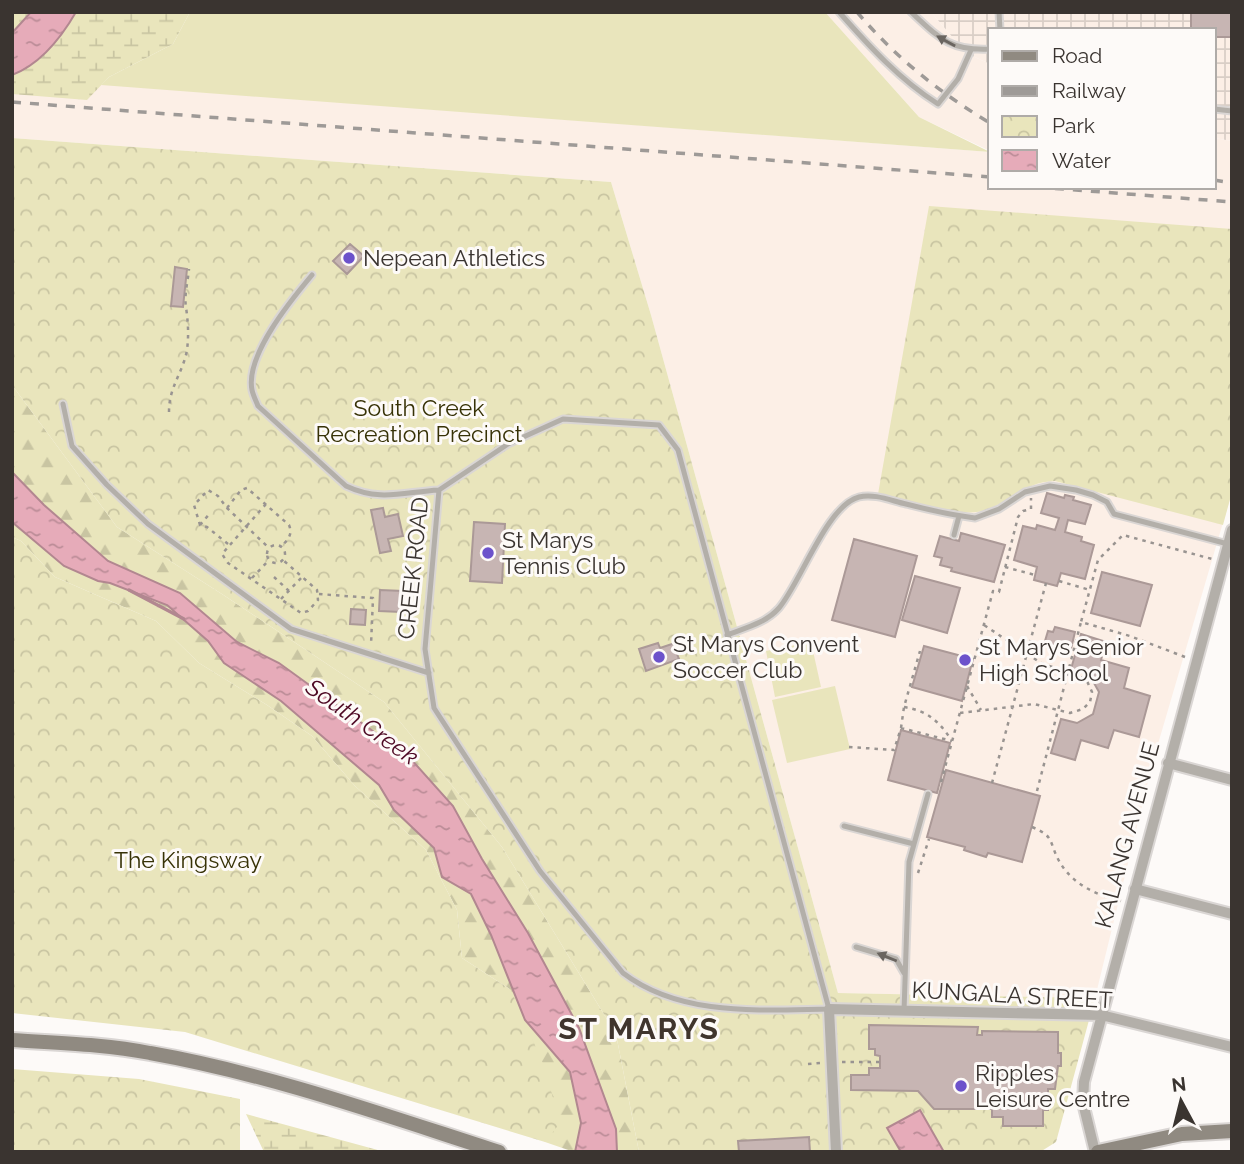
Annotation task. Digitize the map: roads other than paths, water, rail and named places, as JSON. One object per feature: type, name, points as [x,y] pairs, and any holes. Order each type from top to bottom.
[{"type":"street","name":"KALANG AVENUE","points":[[1096,1152],[1082,1092],[1232,530]]},
{"type":"street","points":[[1168,763],[1232,780]]},
{"type":"street","points":[[1135,889],[1232,914]]},
{"type":"street","name":"KUNGALA STREET","points":[[829,1009],[1101,1015],[1232,1047]]},
{"type":"street","name":"CREEK ROAD","points":[[829,1009],[836,1152]]},
{"type":"street","points":[[12,1040],[103,1046],[215,1066],[304,1090],[499,1152]]},
{"type":"street","points":[[1096,1152],[1182,1134],[1232,1131]]},
{"type":"lane","points":[[839,12],[879,55],[938,104],[958,79],[971,50]]},
{"type":"lane","points":[[911,12],[940,39],[971,50],[988,49]]},
{"type":"lane","points":[[312,275],[286,306],[254,366],[251,389],[258,406],[346,486],[362,494],[380,497],[439,491]]},
{"type":"lane","points":[[63,404],[72,446],[107,485],[148,524],[291,629],[429,673]]},
{"type":"lane","name":"CREEK ROAD","points":[[562,419],[659,425],[678,450],[727,635],[829,1009],[736,1009],[701,1005],[662,995],[638,984],[623,973],[540,871],[434,708],[425,649],[439,491],[508,444],[562,419]]},
{"type":"lane","points":[[727,635],[762,621],[778,609],[799,579],[817,540],[846,502],[860,496],[881,497],[975,518],[987,515],[1028,491],[1050,486],[1076,489],[1102,499],[1114,514],[1228,544]]},
{"type":"lane","points":[[954,535],[959,516]]},
{"type":"lane","points":[[904,1011],[909,862],[928,794]]},
{"type":"lane","points":[[844,826],[914,844]]},
{"type":"lane","points":[[856,947],[896,959],[902,966],[905,980]]},
{"type":"water","points":[[31,12],[76,12],[64,31],[41,57],[12,75],[12,33]]},
{"type":"water","points":[[12,472],[44,505],[108,561],[180,593],[237,642],[279,663],[410,758],[453,806],[528,933],[579,1028],[616,1129],[617,1152],[575,1152],[581,1123],[570,1072],[525,1020],[491,935],[471,894],[442,877],[434,848],[394,810],[379,785],[281,701],[224,663],[208,641],[167,605],[64,566],[12,522]]},
{"type":"water","points":[[920,1110],[944,1152],[901,1152],[887,1128]]},
{"type":"waterway","name":"South Creek","points":[[129,590],[184,619]]},
{"type":"railway","points":[[857,12],[919,73],[988,122]]},
{"type":"railway","points":[[12,102],[988,177]]},
{"type":"railway","points":[[1216,180],[1232,183]]},
{"type":"railway","points":[[1063,189],[1232,202]]},
{"type":"place","name":"Nepean Athletics","points":[[349,258]]},
{"type":"place","name":"St Marys Tennis Club","points":[[488,553]]},
{"type":"place","name":"St Marys Convent Soccer Club","points":[[659,657]]},
{"type":"place","name":"St Marys Senior High School","points":[[965,660]]},
{"type":"place","name":"Ripples Leisure Centre","points":[[961,1086]]},
{"type":"district","name":"ST MARYS","points":[[639,1029]]},
{"type":"park label","name":"South Creek Recreation Precinct","points":[[419,421]]},
{"type":"park label","name":"The Kingsway","points":[[188,860]]}]
